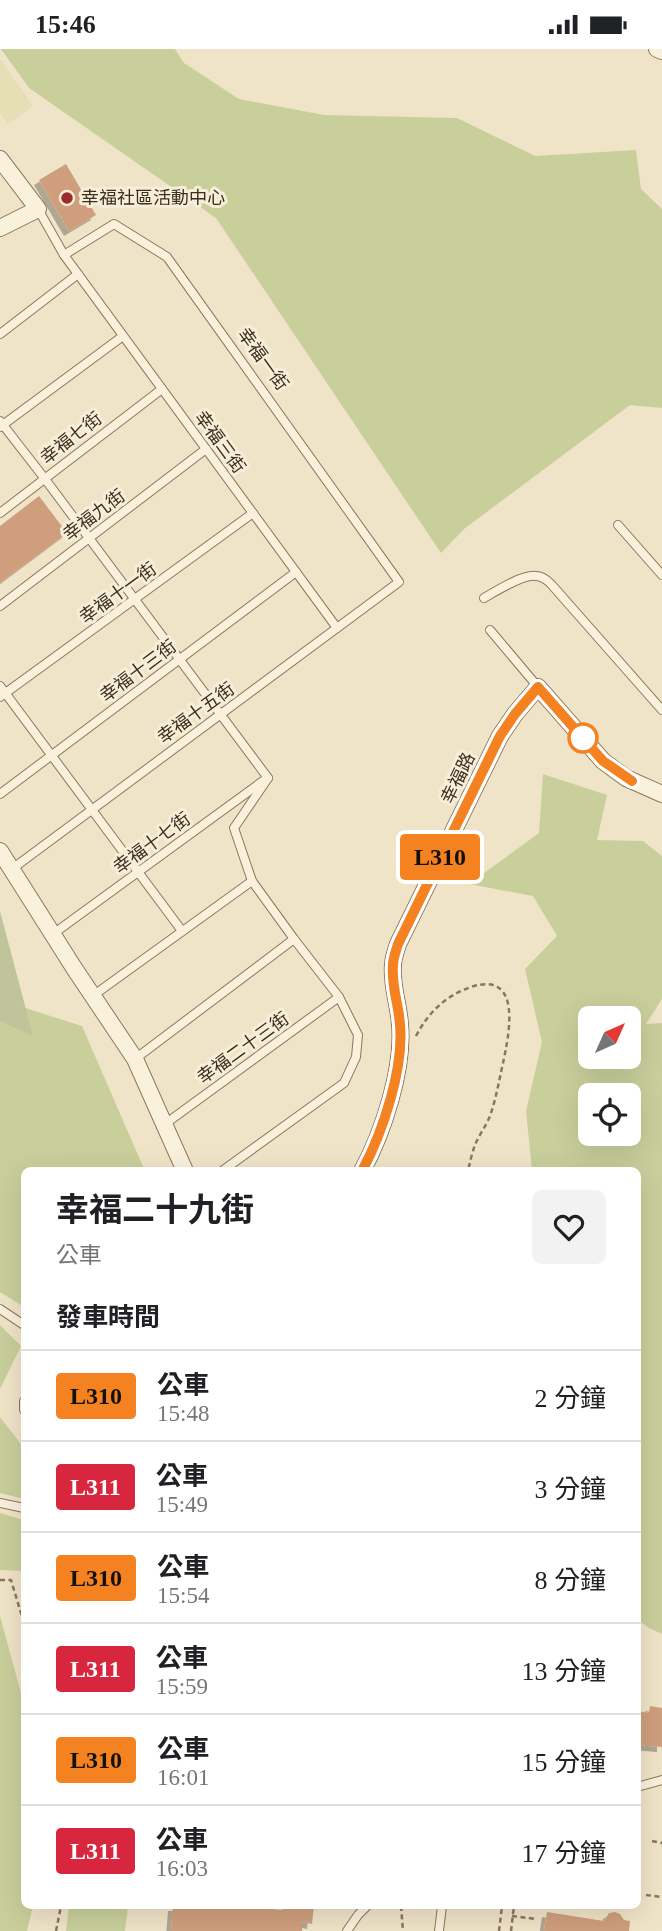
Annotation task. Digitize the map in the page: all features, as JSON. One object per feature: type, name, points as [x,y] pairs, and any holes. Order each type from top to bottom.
[{"type":"street","points":[[0,159],[38,209],[0,228]]},
{"type":"street","points":[[538,687],[603,761],[626,778],[662,793]]},
{"type":"street","name":"幸福路","points":[[364,1167],[379,1137],[398,1067],[400,1022],[393,981],[393,964],[398,944],[500,736],[538,687]]},
{"type":"street","points":[[0,851],[135,1059],[183,1167]]},
{"type":"lane","name":"幸福三街","points":[[38,209],[64,255],[337,628]]},
{"type":"lane","name":"幸福一街","points":[[64,255],[114,224],[167,257],[399,582]]},
{"type":"lane","points":[[0,334],[78,274]]},
{"type":"lane","points":[[123,336],[1,424],[268,778],[234,828],[252,881],[339,997],[358,1035],[356,1058],[344,1083],[228,1167]]},
{"type":"lane","name":"幸福七街","points":[[0,513],[162,389]]},
{"type":"lane","name":"幸福九街","points":[[0,606],[206,449]]},
{"type":"lane","name":"幸福十一街","points":[[2,692],[135,600],[253,513]]},
{"type":"lane","points":[[618,525],[662,575]]},
{"type":"lane","name":"幸福十三街","points":[[0,794],[296,572]]},
{"type":"lane","points":[[484,598],[527,576],[543,577],[662,710]]},
{"type":"lane","name":"幸福十五街","points":[[12,869],[399,582]]},
{"type":"lane","points":[[490,630],[538,687]]},
{"type":"lane","points":[[2,692],[182,931]]},
{"type":"lane","name":"幸福十七街","points":[[53,934],[268,778]]},
{"type":"lane","points":[[94,995],[252,881]]},
{"type":"lane","points":[[135,1059],[294,939]]},
{"type":"lane","name":"幸福二十三街","points":[[165,1124],[339,997]]},
{"type":"lane","points":[[0,1310],[21,1323]]},
{"type":"lane","points":[[0,1503],[21,1507]]},
{"type":"lane","points":[[641,1786],[662,1780]]},
{"type":"lane","points":[[347,1931],[364,1909]]},
{"type":"lane","points":[[439,1931],[442,1909]]},
{"type":"path","points":[[414,1044],[425,1020],[436,1007],[466,989],[493,985],[503,992],[509,1002],[509,1038],[498,1088],[469,1167]]},
{"type":"path","points":[[0,1580],[10,1580],[21,1614]]},
{"type":"path","points":[[652,1842],[662,1843]]},
{"type":"path","points":[[646,1895],[662,1897]]},
{"type":"path","points":[[56,1931],[60,1909]]},
{"type":"path","points":[[401,1909],[403,1931]]},
{"type":"path","points":[[499,1931],[502,1909]]},
{"type":"path","points":[[511,1931],[513,1909]]},
{"type":"path","points":[[512,1916],[536,1919]]},
{"type":"shaded area","points":[[0,59],[33,106],[8,124],[0,113]]},
{"type":"green space","points":[[1,49],[175,49],[184,63],[239,99],[324,115],[457,118],[535,156],[636,150],[641,189],[662,209],[662,408],[630,405],[464,529],[441,553],[216,218],[29,88]]},
{"type":"green space","points":[[543,774],[607,795],[597,840],[643,841],[662,856],[662,999],[646,1024],[662,1023],[662,1634],[641,1622],[641,1167],[532,1167],[526,1111],[542,1042],[525,969],[557,936],[533,896],[469,884],[539,833]]},
{"type":"green space","points":[[0,911],[33,1036],[0,1021]]},
{"type":"green space","points":[[0,1000],[82,1026],[143,1167],[21,1167],[21,1305],[0,1292]]},
{"type":"green space","points":[[0,1325],[21,1346],[0,1389]]},
{"type":"green space","points":[[0,1417],[21,1444],[21,1498],[0,1493]]},
{"type":"green space","points":[[0,1513],[21,1519],[21,1571],[0,1570]]},
{"type":"green space","points":[[0,1616],[21,1693],[21,1909],[32,1909],[27,1931],[0,1931]]},
{"type":"green space","points":[[69,1909],[128,1909],[125,1931],[66,1931]]},
{"type":"building","name":"幸福社區活動中心","points":[[66,164],[96,215],[69,231],[39,180]]},
{"type":"building","points":[[39,496],[67,533],[0,583],[0,526]]},
{"type":"building","points":[[650,1706],[662,1708],[662,1747],[641,1745],[641,1712],[649,1713]]},
{"type":"building","points":[[173,1909],[314,1909],[312,1924],[302,1922],[302,1931],[171,1931]]},
{"type":"building","points":[[547,1912],[604,1921],[609,1913],[615,1912],[624,1920],[630,1921],[629,1931],[544,1931]]},
{"type":"bus line","name":"L310","points":[[364,1167],[379,1137],[398,1067],[400,1022],[393,981],[393,964],[398,944],[500,736],[515,714],[538,687],[603,761],[632,781]]},
{"type":"place","name":"幸福社區活動中心","points":[[67,198]]}]
